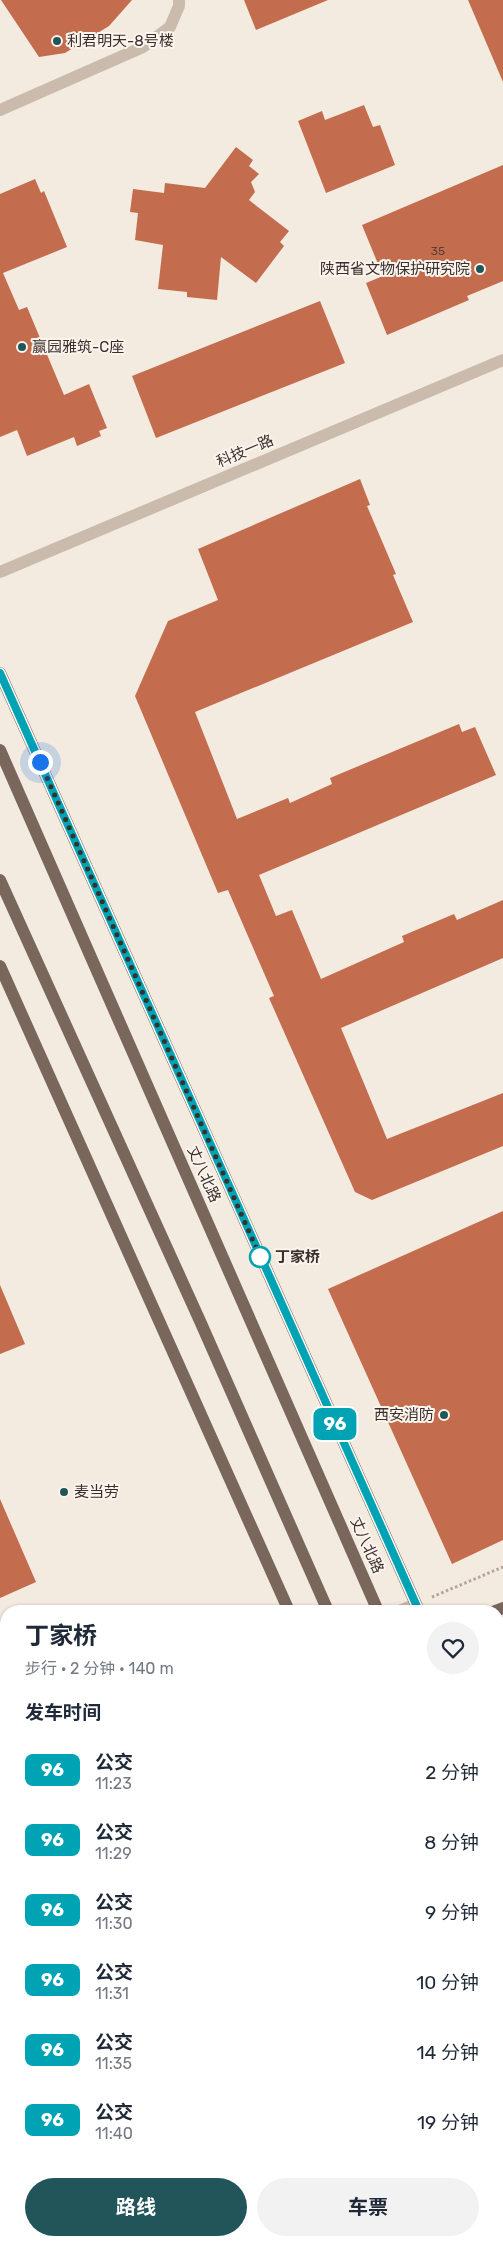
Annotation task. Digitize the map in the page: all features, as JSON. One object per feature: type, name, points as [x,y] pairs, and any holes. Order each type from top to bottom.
[{"type":"main road","points":[[0,673],[417,1605]]},
{"type":"main road","name":"丈八北路","points":[[0,750],[375,1605]]},
{"type":"main road","points":[[0,880],[200,1321],[325,1605]]},
{"type":"main road","points":[[0,966],[286,1605]]},
{"type":"street","points":[[0,110],[143,47],[170,27],[179,6],[179,0]]},
{"type":"street","name":"科技一路","points":[[0,572],[503,360]]},
{"type":"path","points":[[424,1605],[503,1567]]},
{"type":"building","name":"利君明天-8号楼","points":[[1,0],[132,0],[109,26],[65,53],[39,57]]},
{"type":"building","points":[[244,0],[328,0],[256,30]]},
{"type":"building","points":[[468,0],[503,0],[503,82]]},
{"type":"building","points":[[364,105],[373,127],[380,125],[395,165],[326,193],[298,121],[322,111],[325,120]]},
{"type":"building","points":[[236,147],[253,160],[249,166],[259,174],[251,182],[255,192],[249,200],[289,231],[280,242],[284,246],[256,283],[221,257],[217,300],[187,297],[187,292],[158,289],[163,245],[135,240],[138,213],[130,212],[133,189],[164,193],[165,183],[205,188]]},
{"type":"building","points":[[503,165],[503,281],[467,296],[469,300],[387,335],[366,283],[383,276],[362,225]]},
{"type":"building","name":"赢园雅筑-C座","points":[[35,179],[41,193],[44,191],[67,247],[3,273],[19,310],[27,307],[64,395],[89,384],[107,428],[99,431],[101,436],[77,446],[74,437],[27,456],[17,430],[0,437],[0,194]]},
{"type":"building","points":[[320,301],[345,363],[156,438],[132,376]]},
{"type":"building","points":[[360,479],[370,505],[367,506],[396,574],[393,575],[413,622],[195,712],[237,819],[288,798],[290,803],[332,784],[330,778],[459,724],[462,732],[475,727],[496,775],[259,875],[276,916],[292,910],[321,979],[404,942],[402,936],[454,914],[457,920],[503,900],[503,958],[341,1028],[387,1139],[503,1093],[503,1146],[372,1200],[355,1192],[269,998],[274,996],[228,890],[218,893],[135,696],[168,621],[218,600],[198,549]]},
{"type":"building","name":"西安消防","points":[[503,1211],[503,1540],[452,1564],[328,1289]]},
{"type":"building","points":[[0,1285],[25,1344],[0,1354]]},
{"type":"building","points":[[0,1499],[36,1582],[0,1598]]},
{"type":"bus line","name":"96","points":[[0,673],[416,1605]]},
{"type":"place","name":"利君明天-8号楼","points":[[57,41]]},
{"type":"place","name":"陕西省文物保护研究院","points":[[480,269]]},
{"type":"place","name":"赢园雅筑-C座","points":[[22,347]]},
{"type":"place","name":"丁家桥","points":[[260,1257]]},
{"type":"place","name":"西安消防","points":[[444,1415]]},
{"type":"place","name":"麦当劳","points":[[64,1492]]},
{"type":"route","points":[[40,762],[263,1263],[260,1257]]}]
